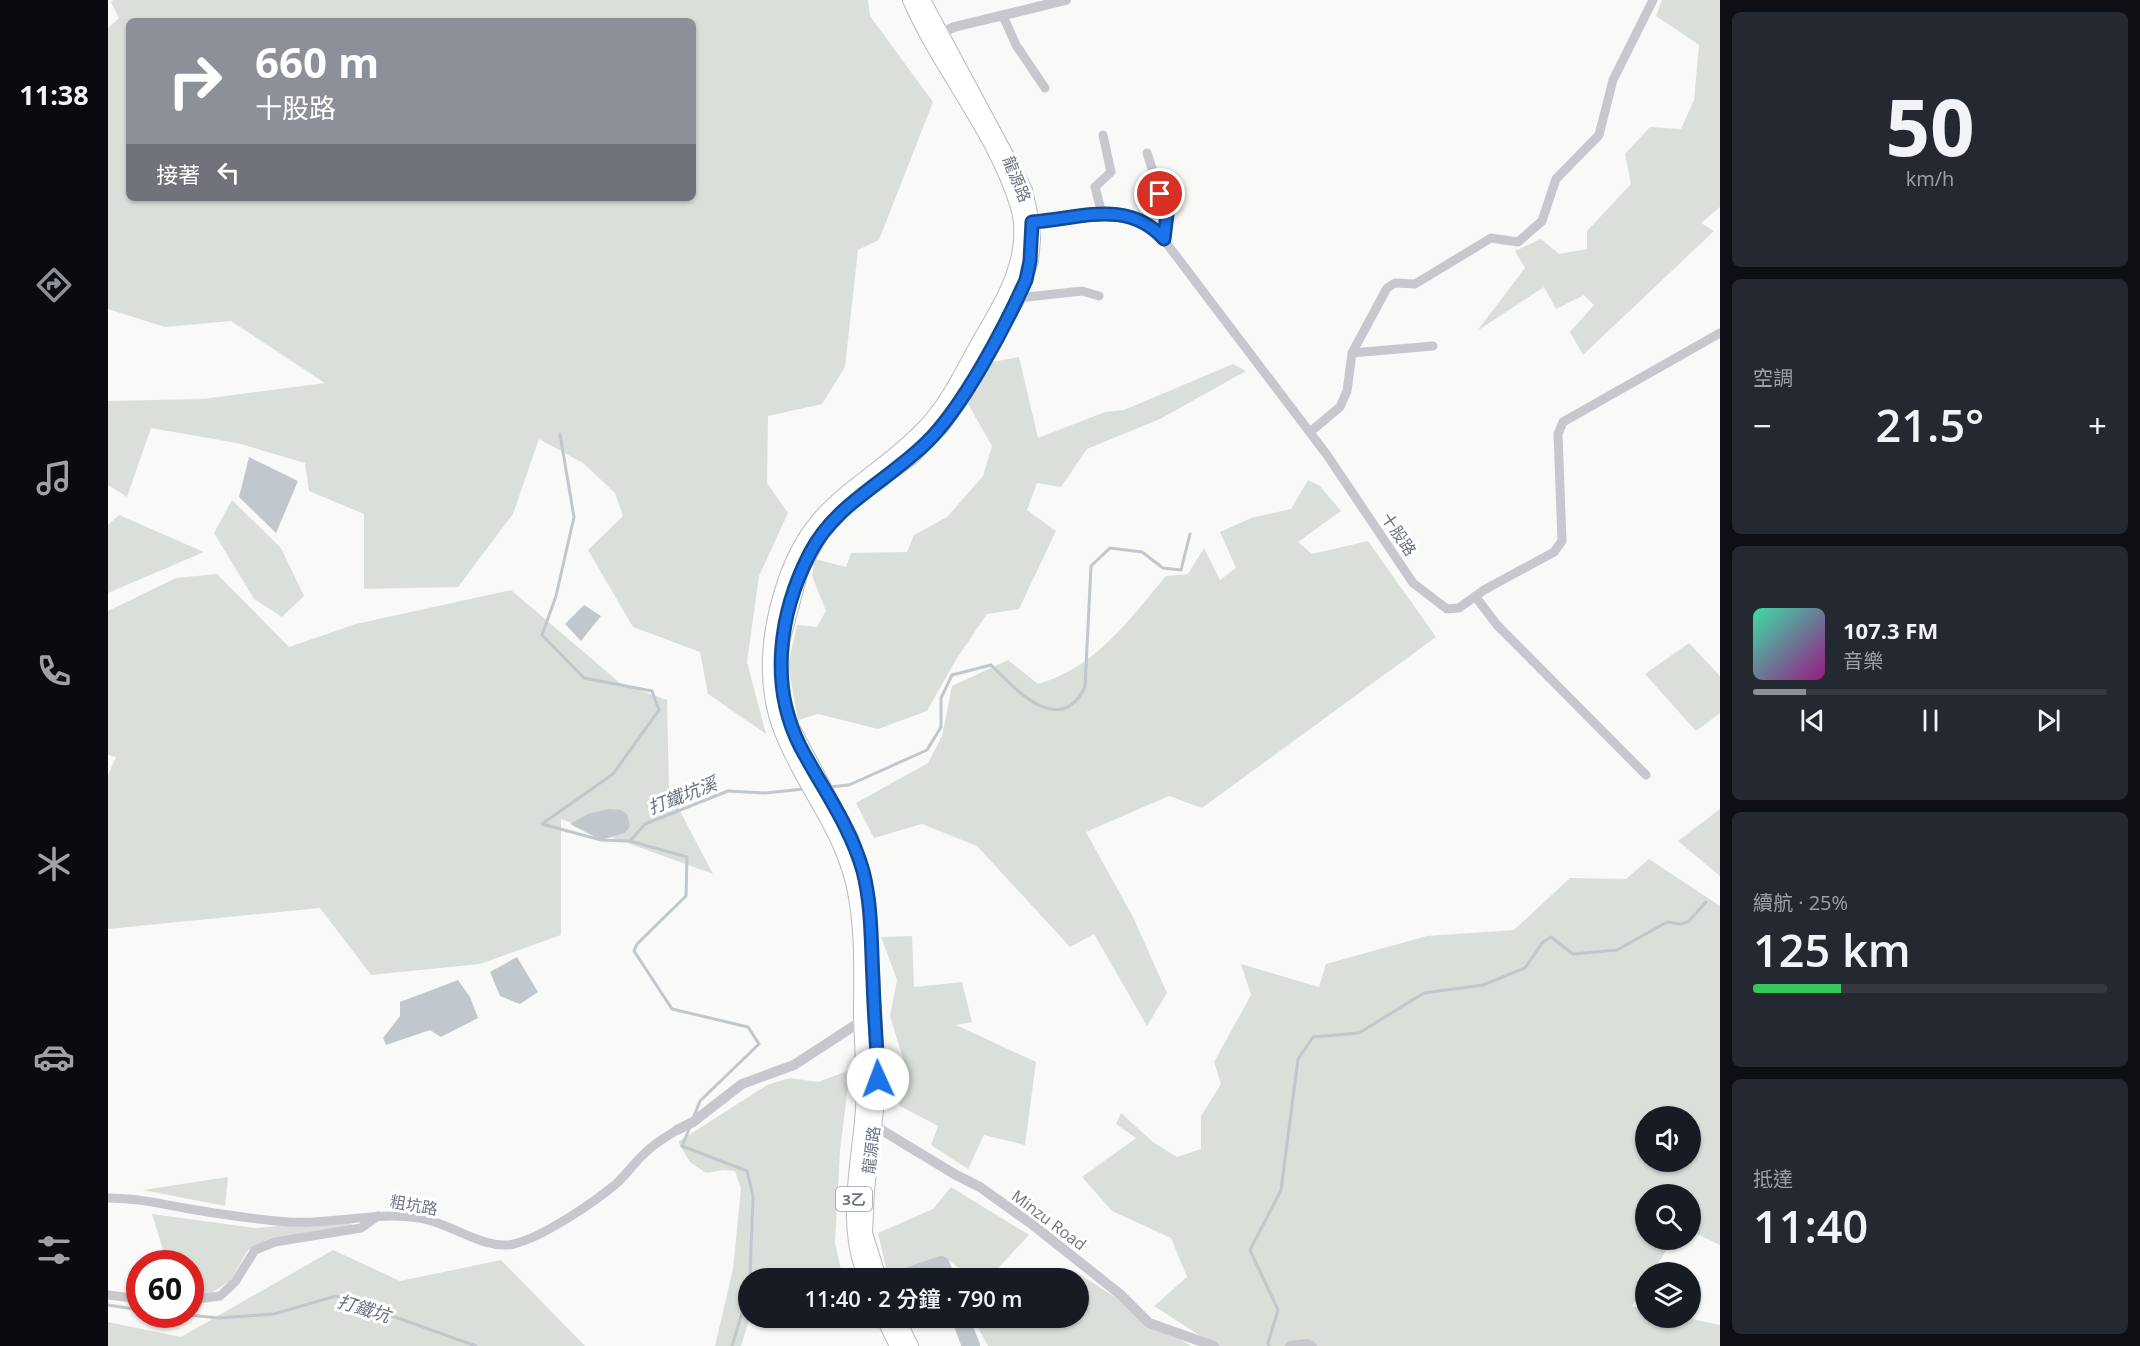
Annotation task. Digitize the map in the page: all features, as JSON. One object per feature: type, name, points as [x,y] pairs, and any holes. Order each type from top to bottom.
[{"type":"main road","name":"3乙","points":[[863,1268],[857,1252],[853,1212],[864,1091],[860,930],[852,875],[842,845],[818,787],[780,729],[773,702],[770,672],[775,616],[790,567],[811,528],[824,512],[852,486],[904,447],[945,402],[1006,294],[1027,224],[1006,176],[934,36],[910,0]]},
{"type":"main road","name":"3乙","points":[[923,0],[934,36]]},
{"type":"main road","name":"龍源路","points":[[876,1268],[865,1233],[864,1212],[878,1092],[871,928],[862,870],[852,840],[818,787],[791,726],[783,700],[780,671],[786,618],[801,571],[820,534],[832,519],[913,456],[942,426],[964,395],[1017,298],[1030,261],[1027,224]]},
{"type":"main road","points":[[888,1328],[897,1346]]},
{"type":"main road","points":[[902,1328],[910,1346]]},
{"type":"street","points":[[934,36],[954,27],[1066,0]]},
{"type":"street","points":[[1310,432],[1340,407],[1347,391],[1352,353],[1387,288],[1395,283],[1415,284],[1491,238],[1518,242],[1542,221],[1556,179],[1599,135],[1613,80],[1653,0]]},
{"type":"street","points":[[1003,16],[1016,45],[1045,88]]},
{"type":"street","points":[[1102,214],[1095,187],[1111,172],[1103,135]]},
{"type":"street","points":[[1147,153],[1167,214],[1164,239]]},
{"type":"street","name":"十股路","points":[[1027,224],[1117,213],[1135,216],[1149,225],[1164,239],[1310,432],[1413,583],[1447,609],[1459,608],[1475,596],[1554,552],[1562,541],[1558,434],[1563,422],[1720,333]]},
{"type":"street","points":[[1017,298],[1082,291],[1099,296]]},
{"type":"street","points":[[1352,353],[1433,346]]},
{"type":"street","points":[[1475,596],[1497,625],[1646,775]]},
{"type":"street","points":[[677,1130],[693,1122],[742,1084],[794,1065],[874,1013]]},
{"type":"street","name":"Minzu Road","points":[[862,1119],[980,1187],[1121,1294],[1149,1323],[1214,1346]]},
{"type":"street","name":"粗坑路","points":[[108,1198],[141,1199],[196,1210],[291,1222],[311,1223],[380,1214],[423,1218],[481,1240],[495,1244],[513,1244],[549,1229],[616,1183],[646,1151],[677,1130]]},
{"type":"street","points":[[204,1298],[220,1296],[235,1282],[255,1250],[275,1242],[361,1228],[380,1214]]},
{"type":"street","points":[[108,1296],[126,1298]]},
{"type":"street","points":[[1290,1346],[1306,1344],[1312,1346]]},
{"type":"shaded area","points":[[114,0],[868,0],[870,16],[933,102],[879,240],[858,250],[845,367],[822,404],[768,416],[767,483],[788,513],[759,576],[747,662],[766,734],[708,694],[700,652],[633,627],[588,550],[623,516],[615,493],[583,463],[539,439],[513,514],[458,587],[364,589],[364,514],[309,491],[305,463],[237,443],[151,428],[127,497],[108,485],[108,401],[203,399],[325,383],[231,321],[165,327],[108,309],[108,28],[119,18],[111,2]]},
{"type":"shaded area","points":[[1662,0],[1720,0],[1720,207],[1701,223],[1714,231],[1583,355],[1570,332],[1594,305],[1584,295],[1556,309],[1544,287],[1477,331],[1525,268],[1515,251],[1541,239],[1559,254],[1587,249],[1587,231],[1631,184],[1625,154],[1650,127],[1681,129],[1694,100],[1699,45],[1656,16]]},
{"type":"shaded area","points":[[1019,357],[1038,438],[1105,412],[1124,410],[1233,364],[1246,371],[1160,419],[1087,449],[1061,487],[1037,483],[1027,510],[1056,531],[1019,609],[987,614],[957,658],[927,711],[878,729],[818,714],[798,720],[788,665],[797,625],[817,627],[826,611],[812,576],[815,559],[846,567],[851,553],[907,552],[914,535],[947,517],[983,476],[992,446],[968,404],[992,362]]},
{"type":"shaded area","points":[[249,457],[298,481],[276,533],[239,497]]},
{"type":"shaded area","points":[[1308,480],[1320,486],[1341,511],[1298,542],[1312,554],[1368,541],[1436,637],[1202,808],[1169,796],[1086,832],[1133,917],[1167,993],[1147,1026],[1094,934],[1070,947],[977,846],[922,824],[874,838],[856,803],[928,763],[942,736],[952,686],[1008,660],[1038,684],[1077,666],[1110,640],[1166,576],[1188,574],[1204,548],[1220,580],[1236,568],[1220,532],[1251,518],[1291,509]]},
{"type":"shaded area","points":[[232,500],[281,548],[304,596],[282,617],[254,599],[214,533]]},
{"type":"shaded area","points":[[119,515],[204,552],[108,593],[108,525]]},
{"type":"shaded area","points":[[217,574],[289,647],[356,624],[511,590],[620,683],[667,700],[669,790],[713,874],[561,819],[561,935],[480,964],[371,975],[320,908],[108,929],[108,775],[116,757],[108,755],[108,611],[176,578]]},
{"type":"shaded area","points":[[584,605],[601,616],[581,641],[565,624]]},
{"type":"shaded area","points":[[1689,643],[1720,676],[1720,713],[1696,731],[1645,674]]},
{"type":"shaded area","points":[[608,809],[621,810],[627,814],[630,826],[625,833],[601,840],[570,824],[588,814]]},
{"type":"shaded area","points":[[1720,809],[1720,876],[1678,841]]},
{"type":"shaded area","points":[[1649,859],[1720,906],[1720,1245],[1701,1236],[1701,1184],[1635,1184],[1635,1250],[1666,1250],[1659,1262],[1635,1262],[1635,1301],[1632,1306],[1635,1307],[1635,1328],[1701,1328],[1701,1321],[1720,1325],[1720,1346],[1216,1346],[1154,1306],[1187,1277],[1171,1238],[1112,1211],[1082,1177],[1136,1138],[1116,1124],[1121,1113],[1153,1142],[1177,1157],[1201,1149],[1201,1116],[1221,1084],[1214,1062],[1251,995],[1241,964],[1319,987],[1326,964],[1427,936],[1514,930],[1570,878],[1626,879]]},
{"type":"shaded area","points":[[912,936],[914,987],[962,982],[972,1022],[956,1025],[1036,1062],[1025,1145],[984,1135],[968,1169],[931,1145],[938,1126],[900,1106],[895,1089],[907,1071],[890,1016],[897,980],[881,937]]},
{"type":"shaded area","points":[[517,957],[538,992],[520,1004],[500,996],[490,972]]},
{"type":"shaded area","points":[[458,980],[470,997],[478,1018],[441,1037],[430,1030],[386,1045],[383,1038],[400,1016],[400,1002]]},
{"type":"shaded area","points":[[850,1070],[840,1151],[835,1243],[841,1268],[738,1268],[738,1328],[747,1328],[741,1346],[715,1346],[733,1269],[741,1189],[735,1171],[706,1173],[690,1162],[678,1142],[767,1085],[790,1078],[818,1082]]},
{"type":"shaded area","points":[[228,1177],[225,1206],[143,1190]]},
{"type":"shaded area","points":[[951,1187],[1029,1235],[998,1268],[959,1268],[944,1257],[910,1268],[886,1268],[878,1233],[933,1209]]},
{"type":"shaded area","points":[[152,1214],[255,1228],[348,1220],[353,1226],[279,1238],[248,1250],[230,1281],[207,1296],[204,1296],[204,1250],[163,1250]]},
{"type":"shaded area","points":[[333,1250],[400,1281],[501,1260],[585,1346],[108,1346],[108,1322],[126,1326],[126,1328],[137,1328],[181,1337],[197,1328],[204,1328],[204,1324]]},
{"type":"shaded area","points":[[1089,1280],[1191,1346],[988,1346],[978,1328],[1089,1328]]},
{"type":"waterway","points":[[560,434],[574,517],[556,596],[542,635],[584,678],[652,691],[659,710],[613,774],[542,824],[601,840],[630,841]]},
{"type":"waterway","name":"打鐵坑溪","points":[[829,787],[849,785],[927,750],[941,727],[941,698],[952,675],[991,665],[1025,696],[1038,704],[1050,709],[1063,709],[1075,702],[1085,687],[1091,566],[1110,548],[1142,552],[1163,568],[1181,570],[1190,534]]},
{"type":"waterway","name":"打鐵坑溪","points":[[694,1116],[700,1101],[759,1044],[748,1027],[672,1009],[634,951],[637,944],[686,896],[687,857],[630,841],[645,824],[728,791],[765,793],[804,789]]},
{"type":"waterway","points":[[1269,1346],[1278,1310],[1250,1250],[1281,1190],[1298,1059],[1313,1037],[1359,1033],[1424,993],[1483,985],[1525,968],[1542,943],[1551,937],[1573,954],[1617,950],[1667,922],[1680,924],[1688,922],[1706,902]]},
{"type":"waterway","name":"打鐵坑溪","points":[[690,1127],[682,1146],[747,1171],[753,1196],[750,1268]]},
{"type":"waterway","name":"打鐵坑","points":[[932,1268],[941,1265],[942,1268]]},
{"type":"waterway","name":"打鐵坑","points":[[204,1316],[219,1318],[274,1314],[336,1296],[476,1346]]},
{"type":"waterway","name":"打鐵坑","points":[[108,1305],[126,1308]]},
{"type":"waterway","name":"打鐵坑","points":[[732,1346],[738,1326]]},
{"type":"waterway","name":"打鐵坑","points":[[964,1328],[971,1346]]},
{"type":"route","points":[[878,1079],[871,928],[862,870],[852,840],[840,815],[800,746],[783,700],[780,671],[782,642],[794,592],[810,552],[832,519],[913,456],[942,426],[964,395],[1026,280],[1033,240],[1032,222],[1117,213],[1135,216],[1164,239],[1167,214],[1160,194]]}]
